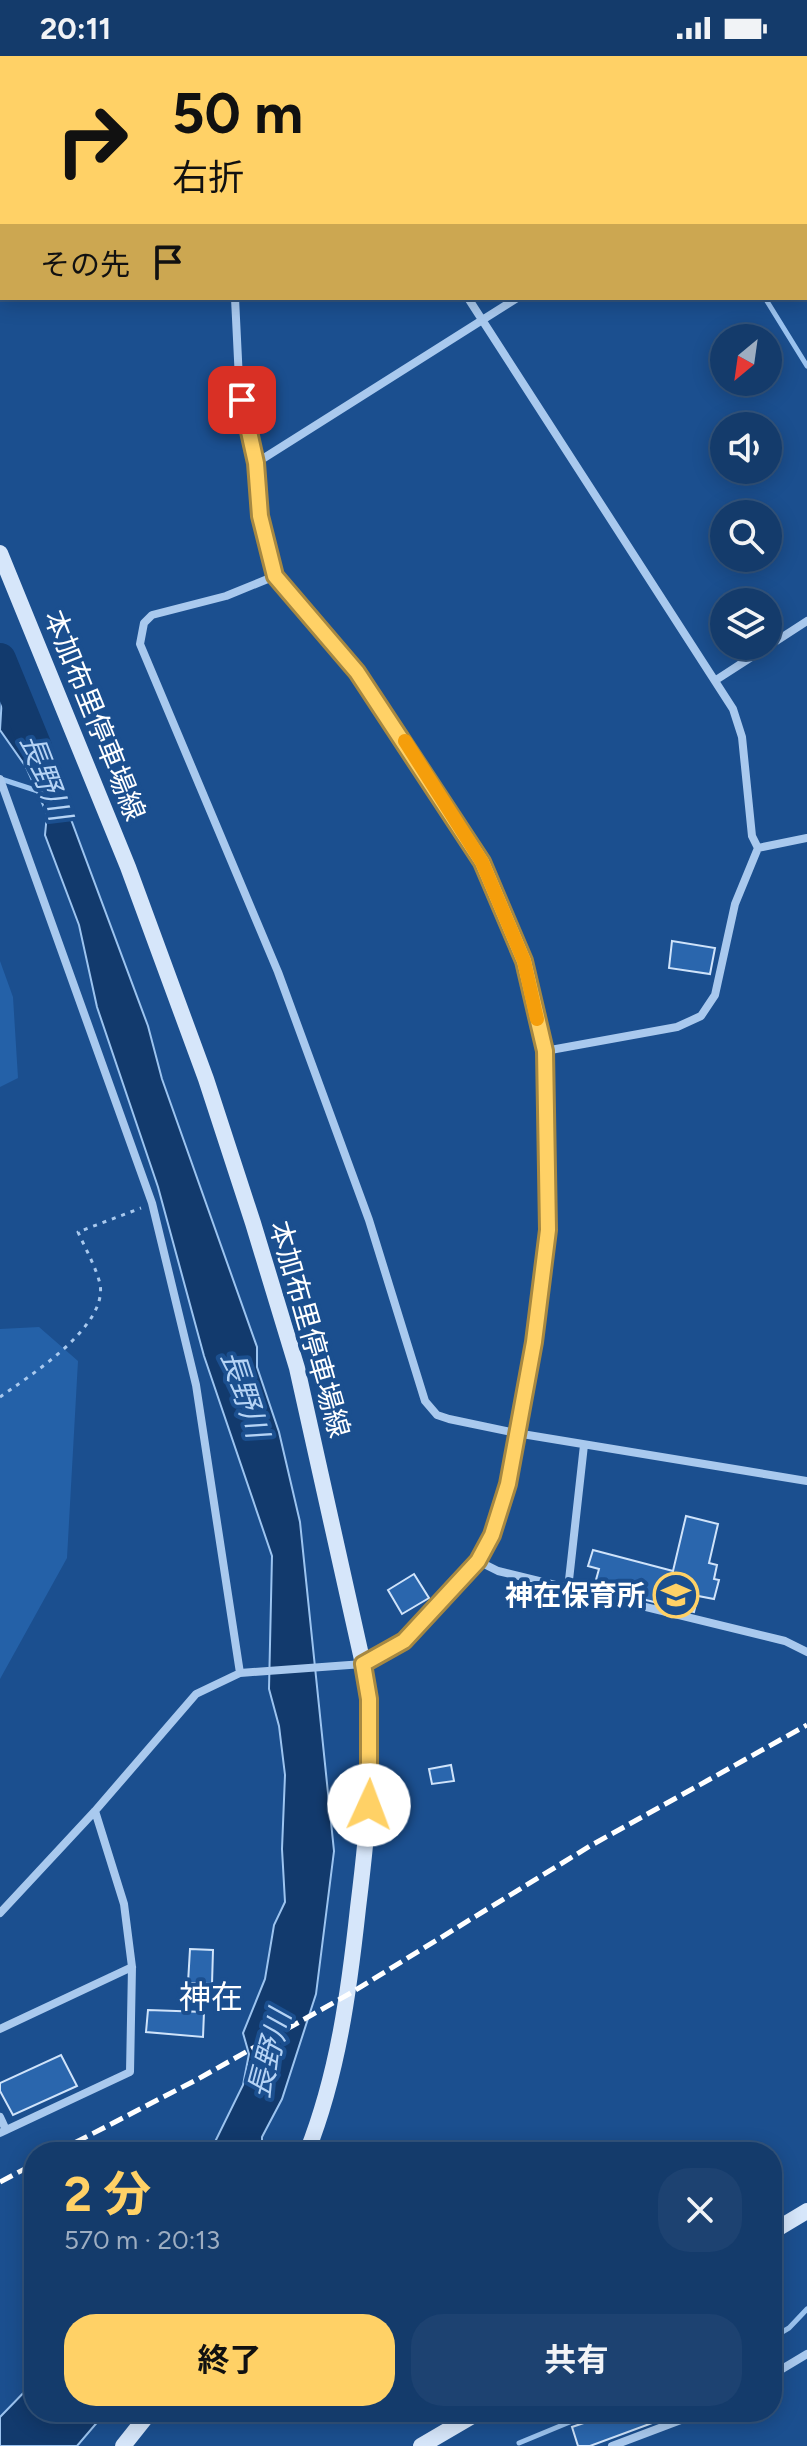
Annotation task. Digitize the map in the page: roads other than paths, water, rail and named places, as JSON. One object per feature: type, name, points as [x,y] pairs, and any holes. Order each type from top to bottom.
[{"type":"main road","name":"本加布里停車場線","points":[[0,553],[128,867],[244,1194],[297,1368],[363,1664],[369,1699],[367,1833],[341,2038],[310,2142]]},
{"type":"main road","points":[[782,2226],[807,2211]]},
{"type":"main road","points":[[123,2446],[142,2422]]},
{"type":"main road","points":[[421,2446],[462,2422]]},
{"type":"street","points":[[0,1913],[95,1811],[196,1694],[240,1673],[363,1664],[404,1641],[478,1561],[492,1535],[508,1484],[534,1342],[548,1230],[545,1051],[524,961],[482,862],[357,672],[275,576],[260,516],[256,463],[239,380],[235,300]]},
{"type":"street","points":[[469,300],[733,709],[742,737],[752,836],[758,848],[735,904],[715,995],[701,1016],[677,1027],[545,1051]]},
{"type":"street","points":[[256,463],[514,300]]},
{"type":"street","points":[[275,576],[226,596],[152,615],[144,623],[140,644],[278,972],[369,1220],[425,1401],[437,1415],[449,1419],[584,1445],[807,1481]]},
{"type":"street","points":[[716,680],[807,621]]},
{"type":"street","points":[[0,779],[152,1203],[196,1385],[240,1673]]},
{"type":"street","points":[[758,848],[807,838]]},
{"type":"street","points":[[568,1589],[584,1445]]},
{"type":"street","points":[[478,1561],[498,1571],[785,1641],[807,1652]]},
{"type":"street","points":[[0,2117],[3,2131],[130,2072],[132,1967],[124,1904],[95,1811]]},
{"type":"street","points":[[0,2029],[132,1967]]},
{"type":"street","points":[[782,2369],[807,2354]]},
{"type":"street","points":[[612,2446],[676,2422]]},
{"type":"water","points":[[3,679],[11,704],[31,712],[148,1026],[162,1079],[257,1347],[257,1367],[279,1432],[300,1522],[334,1851],[316,1994],[282,2099],[262,2142],[215,2142],[243,2085],[249,2054],[243,2033],[265,1979],[274,1925],[285,1902],[282,1849],[285,1775],[279,1726],[269,1689],[272,1556],[204,1356],[158,1187],[97,1007],[79,925],[45,835],[47,814],[26,767],[0,730]]},
{"type":"water","points":[[24,2392],[24,2422],[97,2422],[77,2446],[0,2446],[0,2417]]},
{"type":"waterway","points":[[766,300],[807,366]]},
{"type":"waterway","name":"長野川","points":[[0,659],[36,747]]},
{"type":"waterway","points":[[1,779],[41,792]]},
{"type":"waterway","points":[[782,2332],[807,2309]]},
{"type":"waterway","points":[[519,2443],[570,2422]]},
{"type":"railway","points":[[76,2142],[198,2079],[349,1994],[590,1846],[807,1725]]},
{"type":"railway","points":[[0,2182],[24,2169]]},
{"type":"place","name":"神在保育所","points":[[676,1595]]},
{"type":"district","name":"神在","points":[[211,1997]]}]
